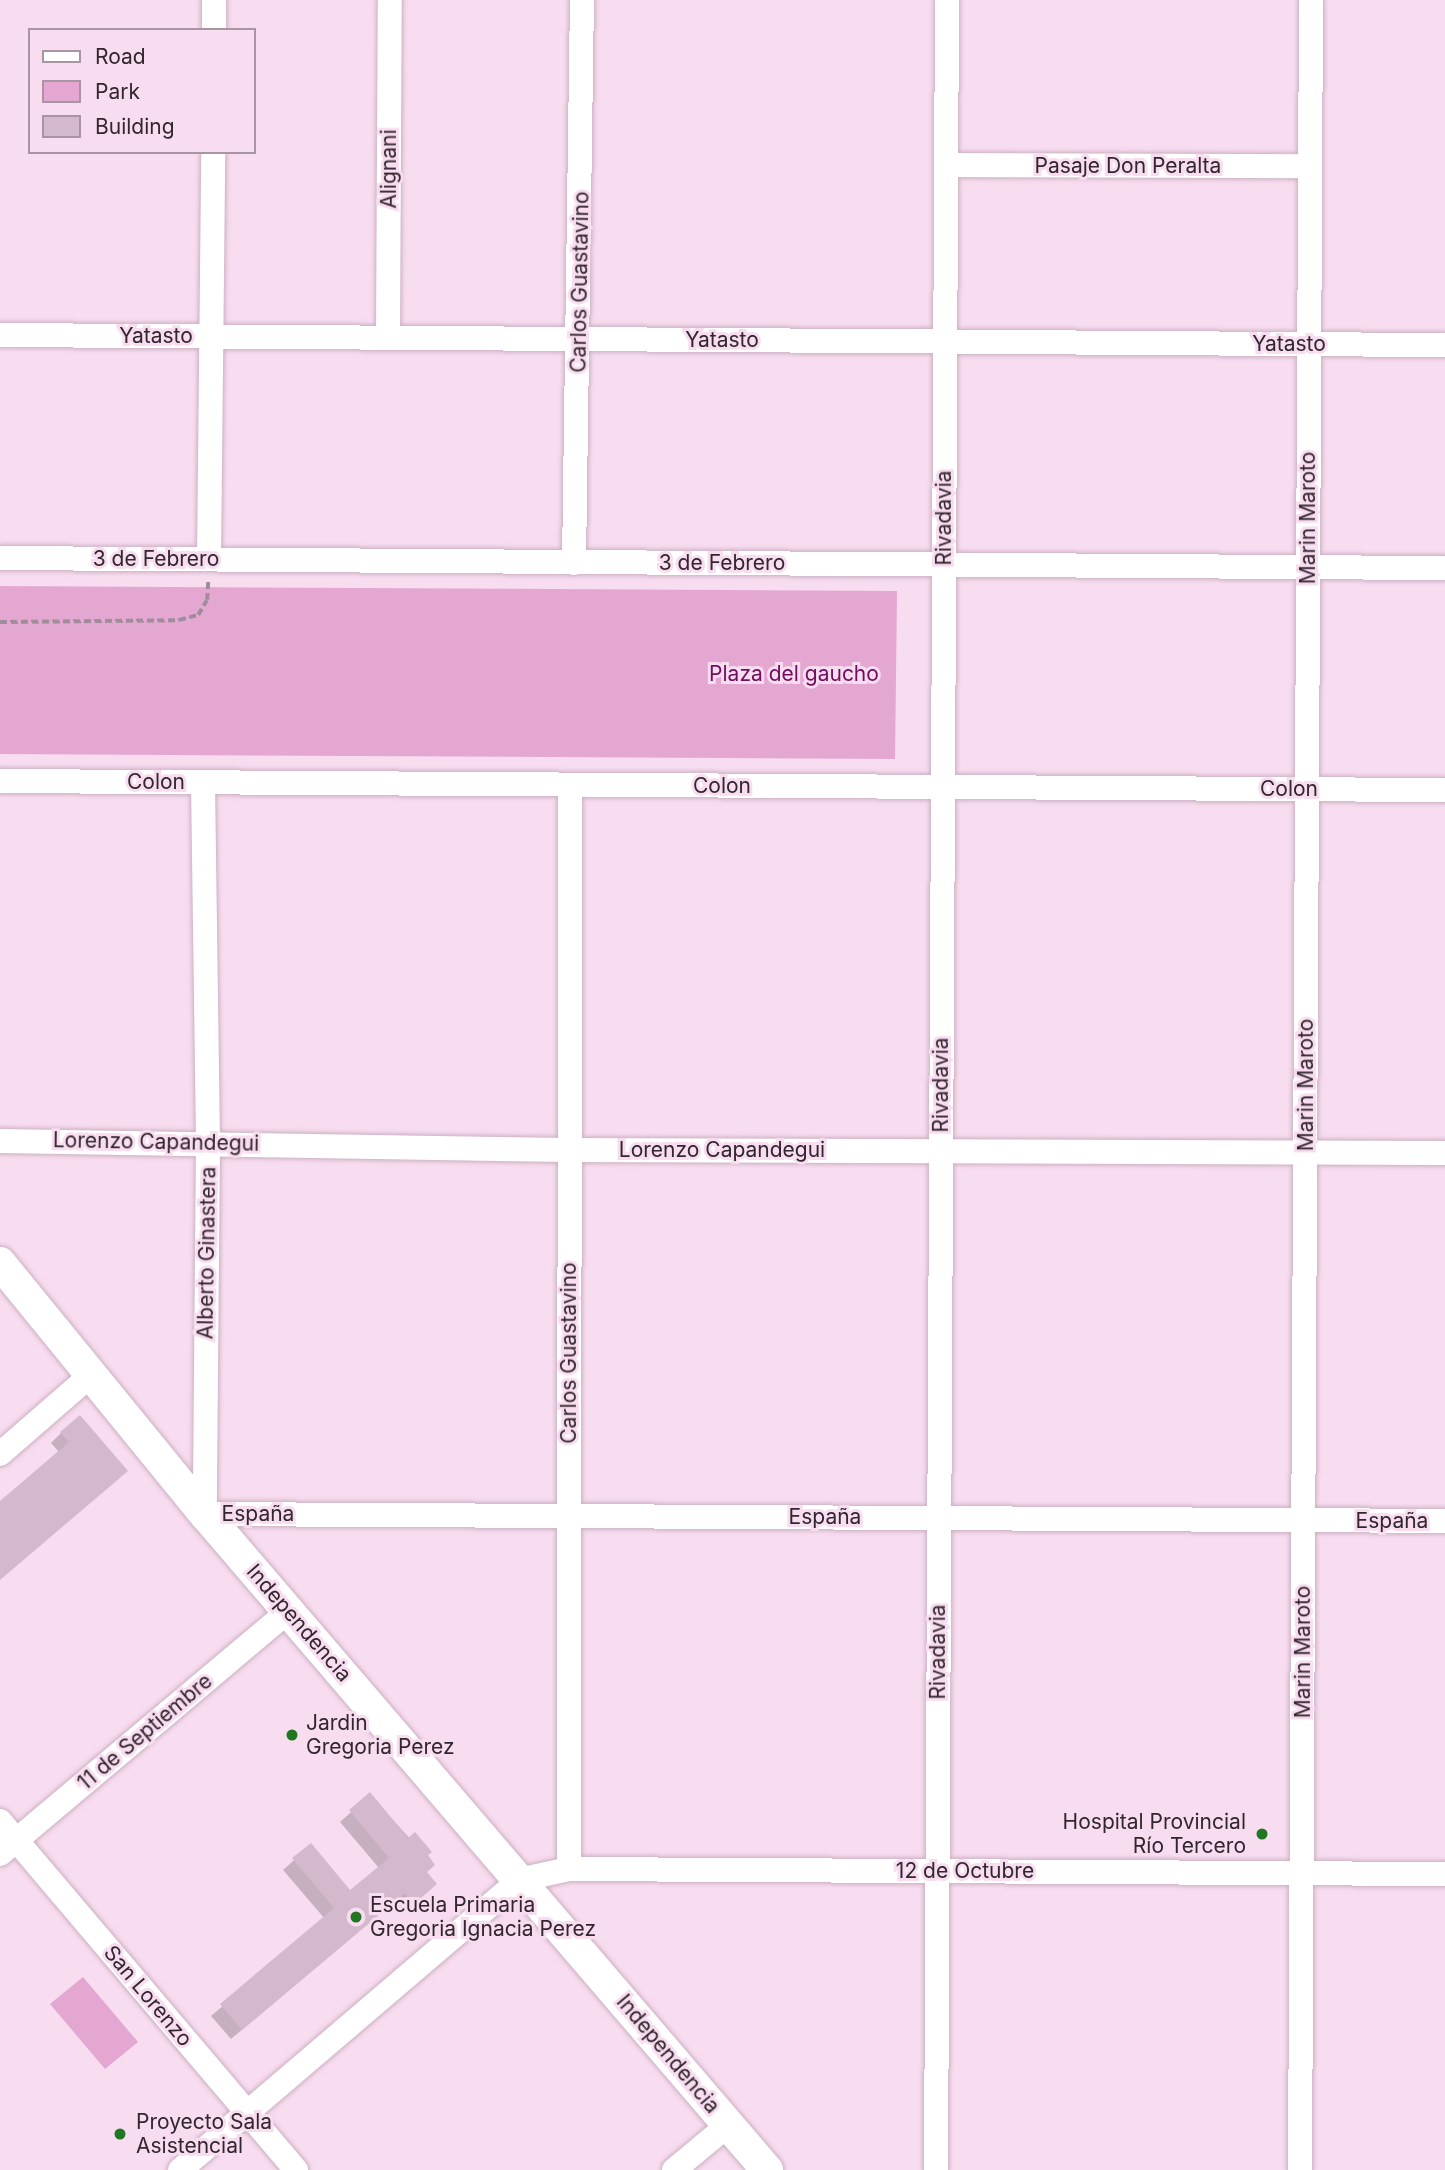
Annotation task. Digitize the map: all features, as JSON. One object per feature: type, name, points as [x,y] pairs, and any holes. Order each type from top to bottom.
[{"type":"main road","name":"Independencia","points":[[0,1263],[205,1514],[767,2170]]},
{"type":"street","points":[[214,0],[214,28]]},
{"type":"street","name":"Alignani","points":[[388,338],[390,0]]},
{"type":"street","name":"Carlos Guastavino","points":[[574,563],[581,339],[582,0]]},
{"type":"street","name":"Rivadavia","points":[[936,2170],[947,0]]},
{"type":"street","name":"Marin Maroto","points":[[1300,2170],[1311,0]]},
{"type":"street","points":[[209,559],[213,154]]},
{"type":"street","name":"Pasaje Don Peralta","points":[[946,165],[1310,166]]},
{"type":"street","name":"Yatasto","points":[[0,335],[1445,345]]},
{"type":"street","name":"3 de Febrero","points":[[0,558],[1445,568]]},
{"type":"street","name":"Colon","points":[[0,781],[1445,790]]},
{"type":"street","name":"Alberto Ginastera","points":[[203,783],[208,1142],[205,1514]]},
{"type":"street","name":"Carlos Guastavino","points":[[569,1869],[570,785]]},
{"type":"street","name":"Lorenzo Capandegui","points":[[0,1141],[208,1142],[569,1150],[1445,1153]]},
{"type":"street","points":[[0,1454],[92,1374]]},
{"type":"street","name":"España","points":[[205,1514],[1445,1521]]},
{"type":"street","name":"11 de Septiembre","points":[[8,1847],[290,1610]]},
{"type":"street","name":"San Lorenzo","points":[[0,1821],[8,1847],[248,2113],[296,2170]]},
{"type":"street","points":[[180,2170],[519,1880],[569,1869]]},
{"type":"street","name":"12 de Octubre","points":[[569,1869],[1445,1874]]},
{"type":"street","points":[[674,2170],[728,2125]]},
{"type":"path","points":[[0,622],[179,620],[198,615],[207,600],[209,559]]},
{"type":"green space","name":"Plaza del gaucho","points":[[0,586],[897,591],[895,759],[0,754]]},
{"type":"green space","points":[[83,1977],[138,2042],[105,2069],[50,2004]]},
{"type":"building","points":[[80,1415],[128,1471],[0,1580],[0,1501],[69,1442],[60,1432]]},
{"type":"building","points":[[370,1792],[408,1838],[415,1832],[432,1852],[428,1855],[435,1865],[427,1872],[437,1884],[414,1904],[405,1893],[242,2030],[220,2004],[334,1908],[292,1858],[311,1843],[350,1890],[389,1858],[349,1810]]},
{"type":"place","name":"Jardin Gregoria Perez","points":[[292,1735]]},
{"type":"place","name":"Hospital Provincial Río Tercero","points":[[1262,1834]]},
{"type":"place","name":"Escuela Primaria Gregoria Ignacia Perez","points":[[356,1917]]},
{"type":"place","name":"Proyecto Sala Asistencial","points":[[120,2134]]}]
